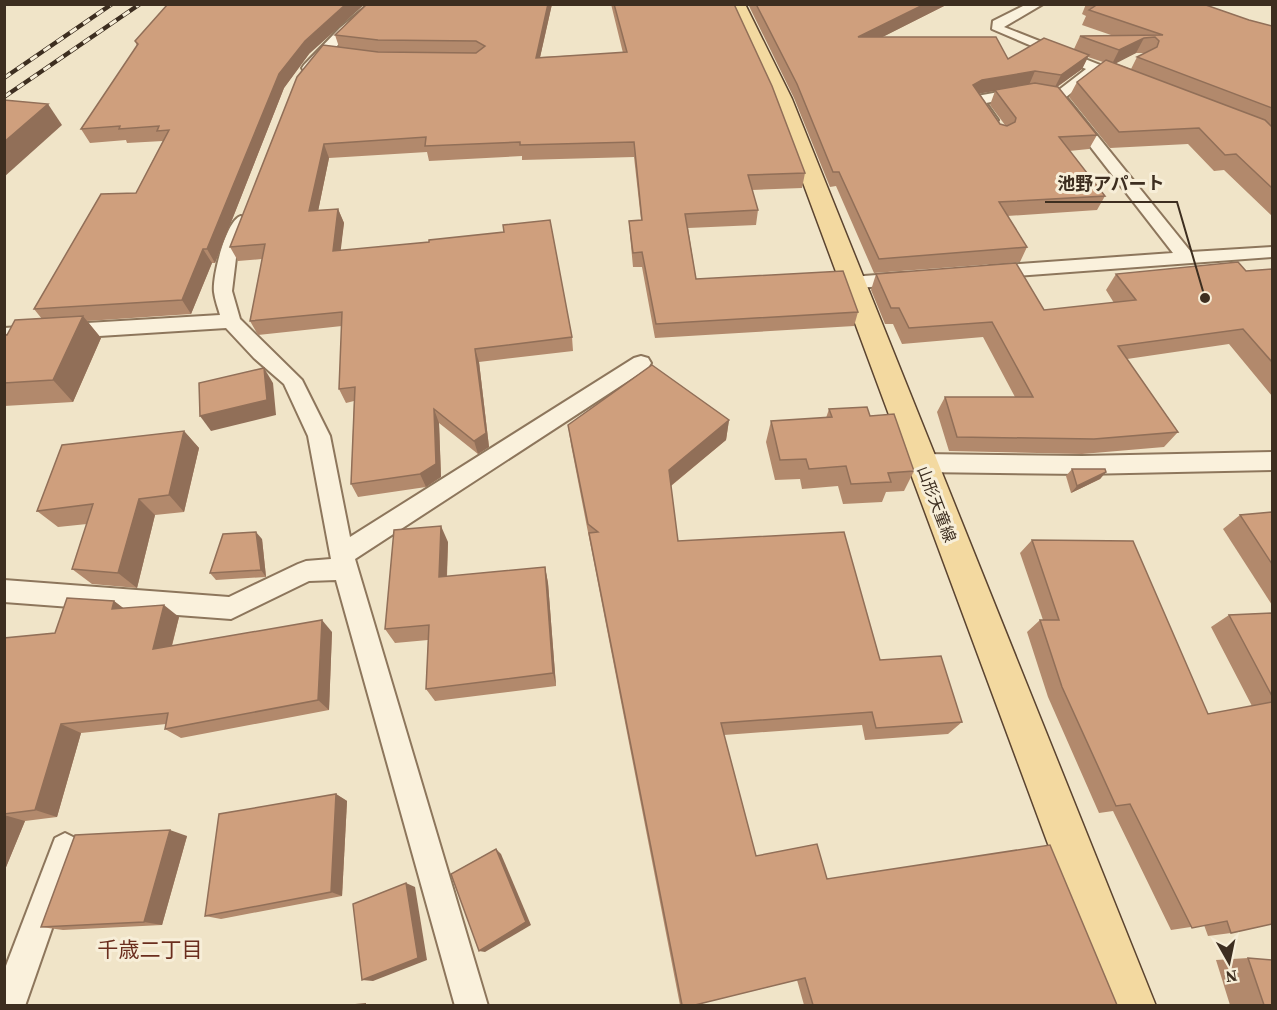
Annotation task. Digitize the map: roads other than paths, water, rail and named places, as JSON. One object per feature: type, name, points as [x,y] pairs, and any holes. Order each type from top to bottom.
[{"type":"main road","name":"山形天童線","points":[[736,4],[782,99],[851,283],[1132,1005]]},
{"type":"lane","points":[[299,82],[333,54],[377,4]]},
{"type":"lane","points":[[1037,4],[997,24],[998,29],[1132,82]]},
{"type":"lane","points":[[1111,74],[1132,63]]},
{"type":"lane","points":[[1001,134],[977,100],[1029,91],[1048,94],[1096,68]]},
{"type":"lane","points":[[1048,94],[1186,258]]},
{"type":"lane","points":[[248,205],[227,258],[223,291],[231,321],[292,380],[319,436],[344,562],[472,1005]]},
{"type":"lane","points":[[971,274],[1272,252]]},
{"type":"lane","points":[[851,283],[923,277]]},
{"type":"lane","points":[[4,335],[231,321]]},
{"type":"lane","points":[[4,591],[231,608],[306,571],[344,562],[641,363]]},
{"type":"lane","points":[[921,463],[1082,465],[1272,461]]},
{"type":"lane","points":[[8,1005],[65,848]]},
{"type":"railway","points":[[4,78],[112,4]]},
{"type":"railway","points":[[4,97],[140,4]]},
{"type":"place","name":"池野アパート","points":[[1205,298]]},
{"type":"district","name":"千歳二丁目","points":[[150,949]]}]
